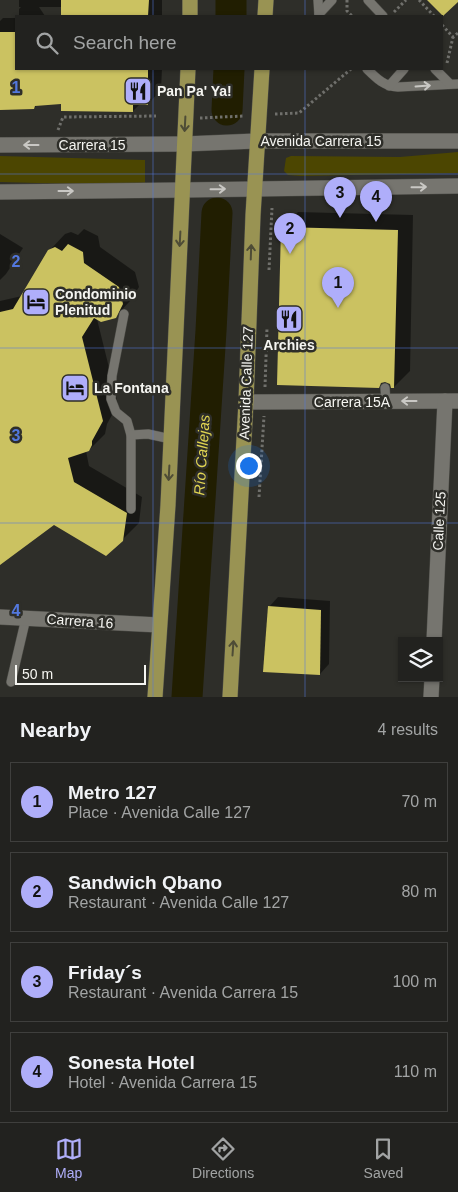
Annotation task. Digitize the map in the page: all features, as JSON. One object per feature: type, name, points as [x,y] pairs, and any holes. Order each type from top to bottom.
[{"type":"main road","points":[[190,0],[190,15]]},
{"type":"main road","points":[[265,15],[266,0]]},
{"type":"main road","points":[[155,697],[171,439],[188,70]]},
{"type":"main road","name":"Avenida Calle 127","points":[[230,697],[262,70]]},
{"type":"street","name":"Avenida Carrera 15","points":[[184,144],[258,141],[458,141]]},
{"type":"street","name":"Carrera 15","points":[[0,145],[184,144]]},
{"type":"street","points":[[0,192],[458,186]]},
{"type":"street","name":"Carrera 15A","points":[[246,402],[386,395],[451,401]]},
{"type":"street","name":"Calle 125","points":[[434,637],[451,401]]},
{"type":"street","name":"Carrera 16","points":[[0,618],[159,625]]},
{"type":"street","points":[[431,697],[432,682]]},
{"type":"lane","points":[[318,0],[319,15]]},
{"type":"lane","points":[[319,15],[332,0]]},
{"type":"lane","points":[[368,0],[382,15]]},
{"type":"lane","points":[[368,70],[379,81],[389,86],[454,84]]},
{"type":"lane","points":[[389,86],[403,70]]},
{"type":"lane","points":[[436,70],[454,84]]},
{"type":"lane","points":[[454,84],[458,76]]},
{"type":"lane","points":[[124,314],[112,376],[111,399],[116,412],[127,421],[131,435],[131,509]]},
{"type":"lane","points":[[131,435],[149,435],[171,439]]},
{"type":"lane","points":[[10,682],[26,618]]},
{"type":"path","points":[[347,0],[347,11],[351,15]]},
{"type":"path","points":[[391,15],[406,0]]},
{"type":"path","points":[[419,0],[433,15]]},
{"type":"path","points":[[443,26],[453,37]]},
{"type":"path","points":[[443,64],[448,62],[453,37],[458,33]]},
{"type":"path","points":[[186,119],[299,113],[350,70]]},
{"type":"path","points":[[58,130],[63,116],[156,116]]},
{"type":"shaded area","points":[[458,152],[458,173],[301,176],[288,175],[284,171],[286,158],[291,156],[400,157]]},
{"type":"shaded area","points":[[0,156],[145,160],[145,186],[0,182]]},
{"type":"building","points":[[61,0],[149,0],[148,15],[61,15]]},
{"type":"building","points":[[427,0],[458,0],[458,2],[442,15]]},
{"type":"building","points":[[0,32],[15,32],[15,70],[148,70],[148,105],[133,105],[133,112],[61,111],[61,104],[35,106],[34,109],[0,110]]},
{"type":"building","points":[[281,227],[398,230],[394,388],[391,388],[390,384],[385,382],[381,383],[379,388],[277,385]]},
{"type":"building","points":[[68,244],[83,252],[84,263],[119,287],[123,304],[116,318],[101,322],[94,318],[82,337],[103,421],[92,441],[89,451],[68,458],[74,482],[127,513],[123,541],[106,556],[54,525],[0,565],[0,312],[13,309],[48,250],[55,247],[62,251]]},
{"type":"building","points":[[268,606],[321,610],[320,675],[263,672]]},
{"type":"waterway","name":"Río Callejas","points":[[231,0],[231,15]]},
{"type":"waterway","name":"Río Callejas","points":[[227,110],[229,70]]},
{"type":"waterway","name":"Río Callejas","points":[[187,697],[217,213]]},
{"type":"place","name":"Pan Pa' Ya!","points":[[138,91]]},
{"type":"place","name":"Friday´s","points":[[340,218]]},
{"type":"place","name":"Sonesta Hotel","points":[[376,222]]},
{"type":"place","name":"Sandwich Qbano","points":[[290,254]]},
{"type":"place","name":"Condominio Plenitud","points":[[36,302]]},
{"type":"place","name":"Metro 127","points":[[338,308]]},
{"type":"place","name":"Archies","points":[[289,319]]},
{"type":"place","name":"La Fontana","points":[[75,388]]}]
